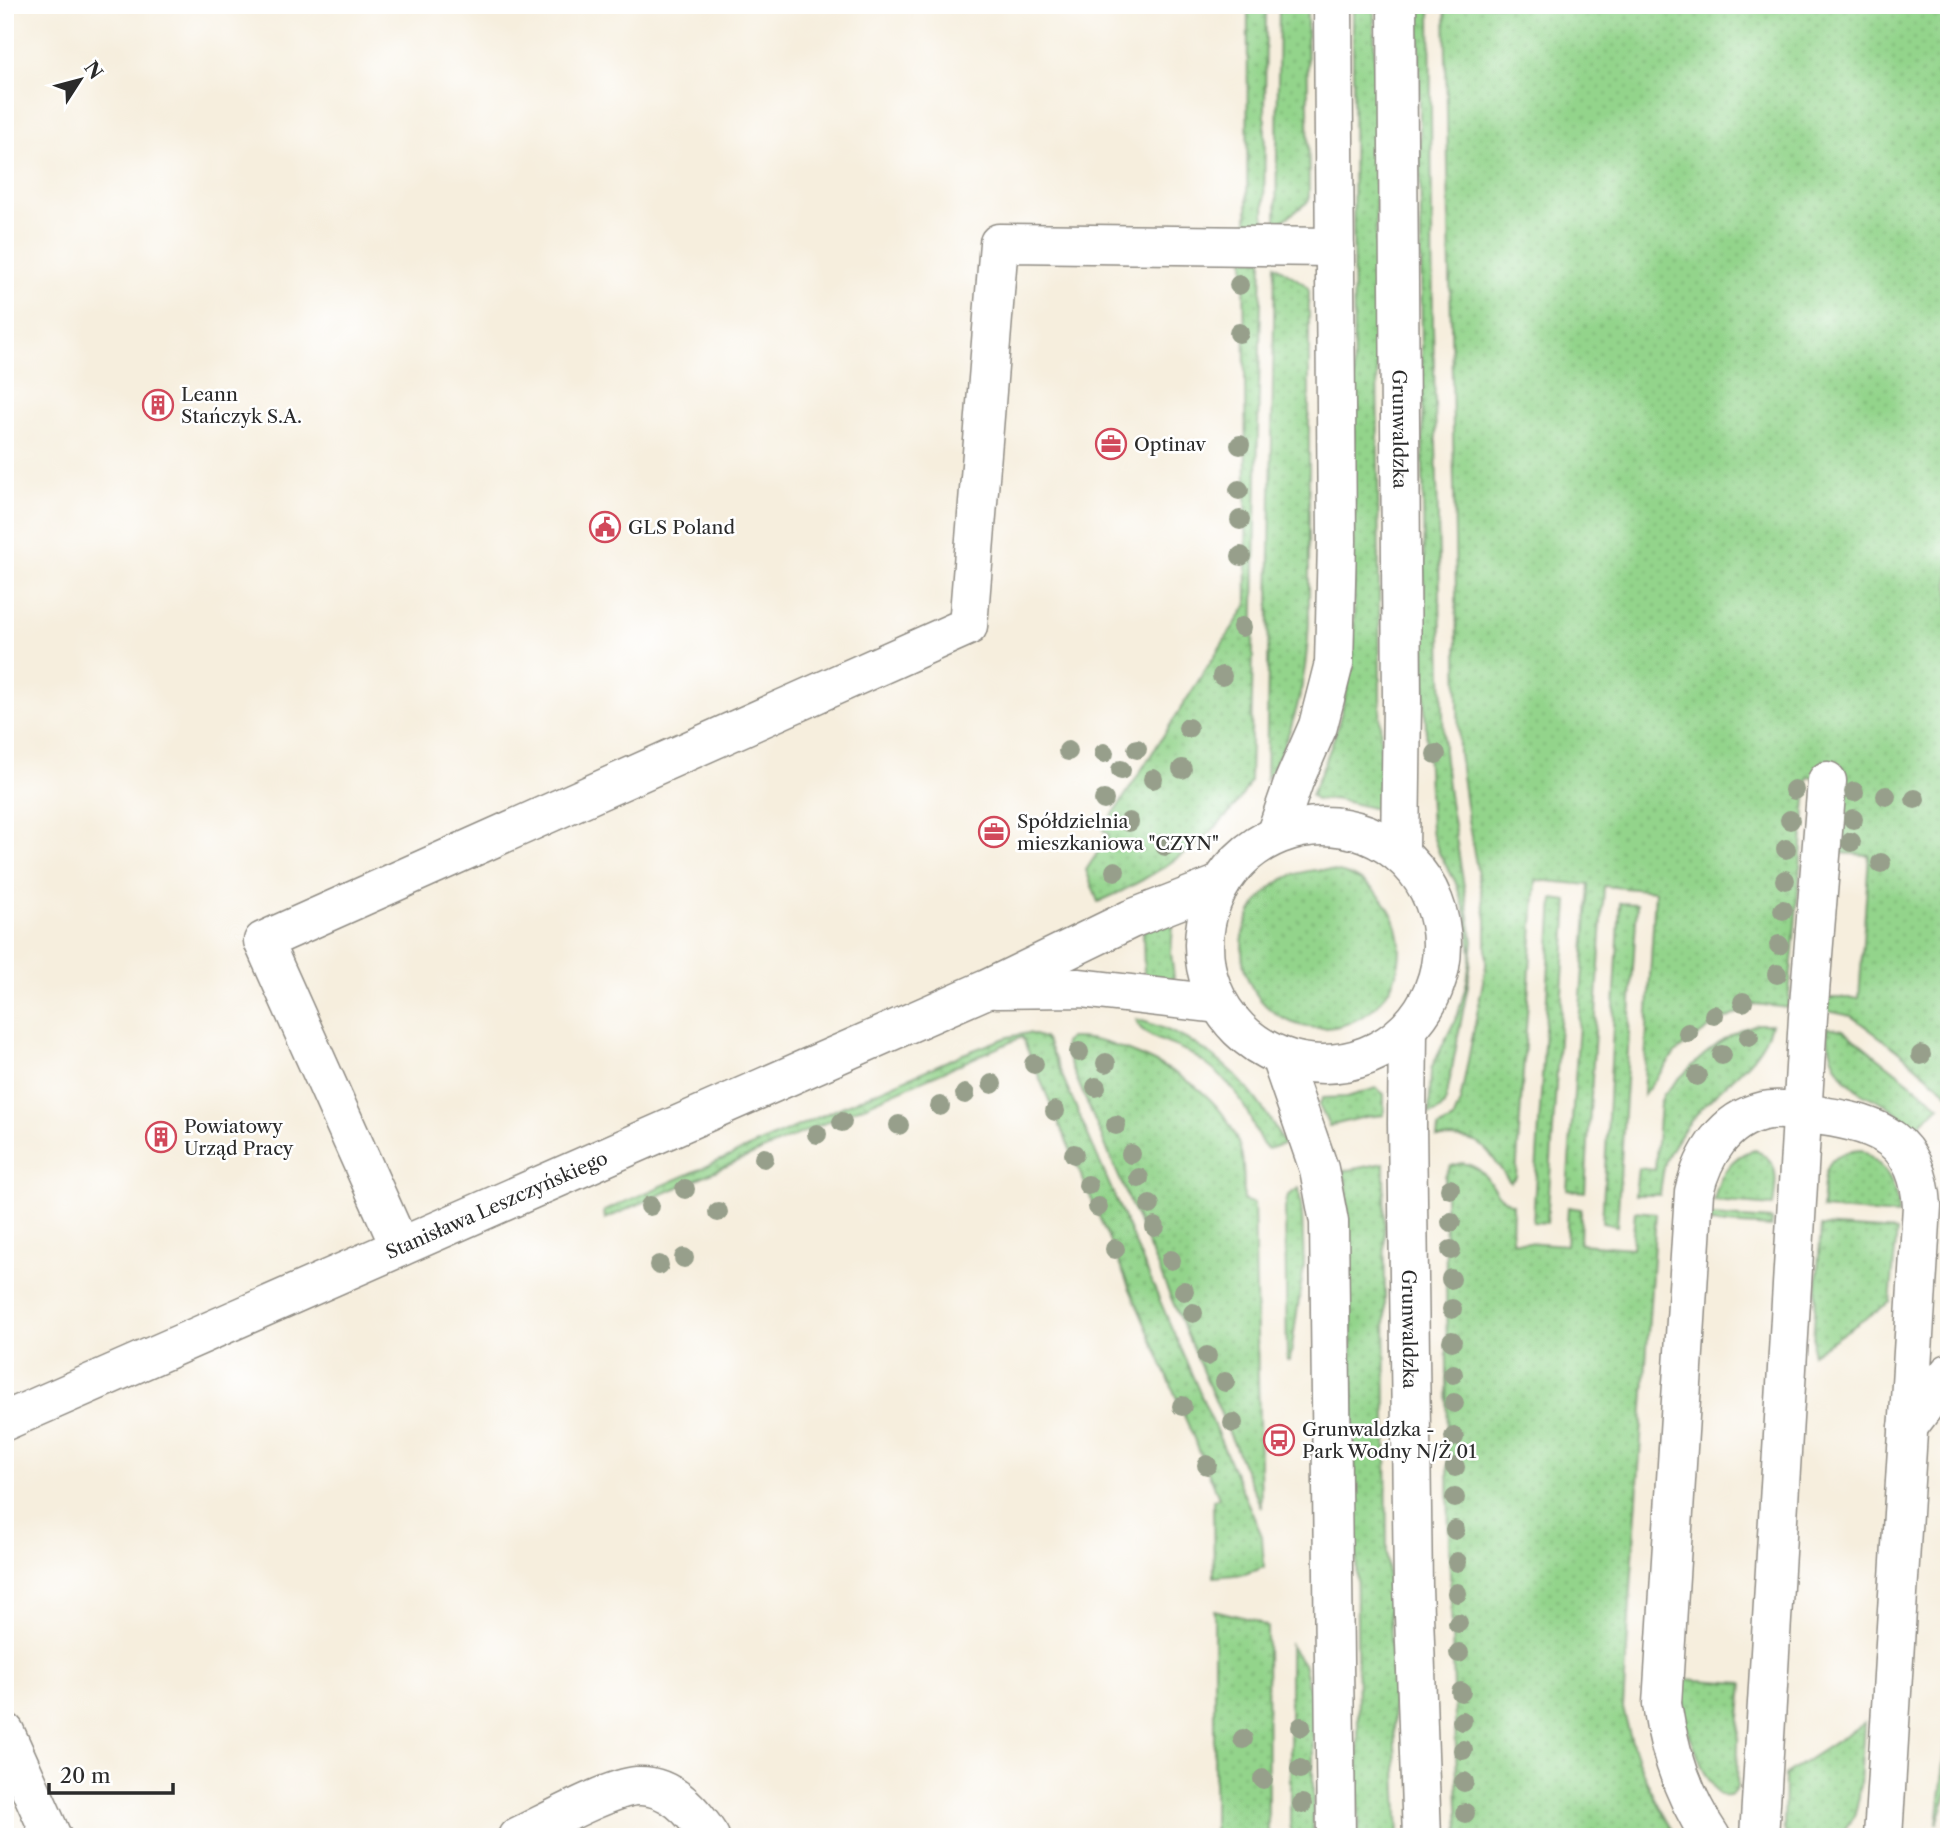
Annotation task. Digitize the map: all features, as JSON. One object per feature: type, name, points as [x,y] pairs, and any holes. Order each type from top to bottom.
[{"type":"street","points":[[1276,834],[1294,781],[1318,726],[1334,663],[1337,541],[1333,5]]},
{"type":"street","name":"Grunwaldzka","points":[[1397,5],[1402,688],[1400,852]]},
{"type":"street","points":[[400,1247],[263,941],[968,625],[999,243],[1335,247]]},
{"type":"street","points":[[1759,1837],[1802,1113],[1827,781]]},
{"type":"street","points":[[1318,824],[1362,831],[1400,852],[1431,891],[1443,939],[1435,988],[1408,1030],[1370,1056],[1325,1065],[1280,1057],[1245,1036],[1218,1004],[1205,965],[1204,924],[1218,885],[1243,855],[1276,834],[1318,824]]},
{"type":"street","name":"Stanisława Leszczyńskiego","points":[[5,1421],[987,989],[1131,919],[1218,885]]},
{"type":"street","name":"Stanisława Leszczyńskiego","points":[[987,989],[1080,988],[1218,1004]]},
{"type":"street","name":"Grunwaldzka","points":[[1408,1030],[1413,1587],[1422,1837]]},
{"type":"street","points":[[1280,1057],[1319,1168],[1329,1222],[1336,1837]]},
{"type":"street","points":[[1711,1837],[1684,1791],[1673,1760],[1662,1704],[1694,1192],[1699,1171],[1709,1151],[1721,1136],[1735,1123],[1765,1110],[1850,1120],[1874,1128],[1907,1156],[1921,1188],[1883,1837]]},
{"type":"street","points":[[1908,1427],[1949,1373]]},
{"type":"street","points":[[5,1732],[52,1837]]},
{"type":"street","points":[[517,1837],[611,1793],[638,1786],[660,1790],[678,1800],[699,1819],[709,1837]]},
{"type":"green space","points":[[1248,5],[1266,5],[1264,230],[1247,231]]},
{"type":"green space","points":[[1279,5],[1307,5],[1309,201],[1276,226]]},
{"type":"green space","points":[[1353,5],[1374,5],[1381,805],[1376,809],[1334,799],[1316,800],[1311,795],[1339,722],[1354,645]]},
{"type":"green space","points":[[1419,5],[1430,5],[1433,327],[1444,751],[1473,941],[1468,985],[1446,1100],[1440,1110],[1429,1114],[1431,1069],[1458,1014],[1471,954],[1466,914],[1455,881],[1439,853],[1431,830],[1425,709]]},
{"type":"green space","points":[[1445,5],[1949,5],[1949,1094],[1901,1053],[1851,1016],[1827,1011],[1826,998],[1859,998],[1869,855],[1837,853],[1846,784],[1808,777],[1788,1008],[1755,1004],[1714,1025],[1676,1052],[1643,1096],[1655,891],[1604,886],[1585,1192],[1567,1190],[1589,885],[1536,880],[1516,1177],[1510,1182],[1488,1152],[1475,1142],[1437,1138],[1438,1128],[1453,1120],[1460,1102],[1486,966],[1486,919],[1459,753]]},
{"type":"green space","points":[[1244,259],[1262,259],[1250,781],[1224,819],[1205,837],[1140,882],[1098,902],[1086,870],[1109,835],[1103,830],[1247,605]]},
{"type":"green space","points":[[1275,265],[1306,285],[1309,290],[1309,621],[1306,663],[1298,704],[1285,743],[1266,780]]},
{"type":"green space","points":[[1321,870],[1351,876],[1377,893],[1394,919],[1400,949],[1394,979],[1377,1005],[1351,1022],[1321,1028],[1291,1022],[1265,1005],[1248,979],[1242,949],[1248,919],[1265,893],[1291,876]]},
{"type":"green space","points":[[1553,899],[1568,901],[1547,1223],[1533,1222]]},
{"type":"green space","points":[[1620,903],[1637,904],[1617,1226],[1602,1223]]},
{"type":"green space","points":[[1168,921],[1173,926],[1171,953],[1174,978],[1171,982],[1144,975],[1143,931]]},
{"type":"green space","points":[[1136,1019],[1184,1038],[1224,1065],[1257,1100],[1284,1144],[1268,1149],[1263,1145],[1244,1106],[1225,1080],[1183,1049],[1151,1036],[1139,1026]]},
{"type":"green space","points":[[1757,1024],[1771,1024],[1767,1036],[1753,1058],[1701,1109],[1679,1136],[1663,1171],[1660,1195],[1635,1195],[1638,1168],[1655,1170],[1660,1103],[1664,1094],[1718,1044]]},
{"type":"green space","points":[[1827,1027],[1843,1030],[1940,1106],[1915,1128],[1885,1104],[1856,1089],[1837,1066]]},
{"type":"green space","points":[[1028,1033],[1044,1038],[1048,1043],[1262,1536],[1264,1567],[1245,1574],[1214,1577],[1213,1500],[1219,1497],[1022,1037],[605,1219],[604,1211],[963,1054],[1008,1037]]},
{"type":"green space","points":[[1070,1038],[1089,1039],[1116,1046],[1175,1073],[1190,1082],[1216,1105],[1235,1135],[1242,1158],[1244,1201],[1254,1203],[1261,1507],[1066,1054],[1064,1043]]},
{"type":"green space","points":[[1376,1088],[1384,1094],[1384,1115],[1329,1126],[1319,1105],[1323,1098],[1347,1097]]},
{"type":"green space","points":[[1755,1150],[1770,1160],[1773,1166],[1776,1180],[1773,1206],[1714,1201],[1722,1176],[1732,1162]]},
{"type":"green space","points":[[1862,1150],[1885,1170],[1889,1177],[1896,1194],[1898,1215],[1822,1209],[1827,1168],[1838,1155]]},
{"type":"green space","points":[[1384,1163],[1387,1561],[1399,1837],[1359,1837],[1356,1517],[1347,1187],[1343,1171]]},
{"type":"green space","points":[[1462,1163],[1480,1171],[1504,1200],[1513,1204],[1512,1241],[1566,1245],[1568,1207],[1581,1209],[1580,1244],[1632,1248],[1635,1211],[1656,1213],[1623,1708],[1644,1775],[1677,1837],[1459,1837],[1449,1544],[1445,1176],[1451,1166]]},
{"type":"green space","points":[[1299,1188],[1304,1266],[1290,1360],[1287,1360],[1285,1208],[1288,1195]]},
{"type":"green space","points":[[1711,1216],[1772,1220],[1771,1227],[1710,1223]]},
{"type":"green space","points":[[1821,1226],[1897,1231],[1890,1302],[1812,1354]]},
{"type":"green space","points":[[1214,1610],[1254,1620],[1267,1627],[1268,1837],[1214,1837]]},
{"type":"green space","points":[[1290,1645],[1303,1664],[1313,1705],[1313,1837],[1290,1837]]},
{"type":"green space","points":[[1682,1679],[1743,1683],[1737,1788],[1732,1794],[1724,1796],[1717,1793],[1703,1769],[1685,1723]]},
{"type":"green space","points":[[1949,1684],[1949,1789],[1937,1824],[1945,1755]]},
{"type":"green space","points":[[1864,1723],[1859,1798],[1854,1816],[1839,1837],[1788,1837],[1784,1830],[1785,1775]]},
{"type":"place","name":"Leann Stańczyk S.A.","points":[[158,405]]},
{"type":"place","name":"Optinav","points":[[1111,444]]},
{"type":"place","name":"GLS Poland","points":[[605,527]]},
{"type":"place","name":"Spółdzielnia mieszkaniowa \"CZYN\"","points":[[994,832]]},
{"type":"place","name":"Powiatowy Urząd Pracy","points":[[161,1137]]},
{"type":"place","name":"Grunwaldzka - Park Wodny N/Ż 01","points":[[1279,1440]]}]
